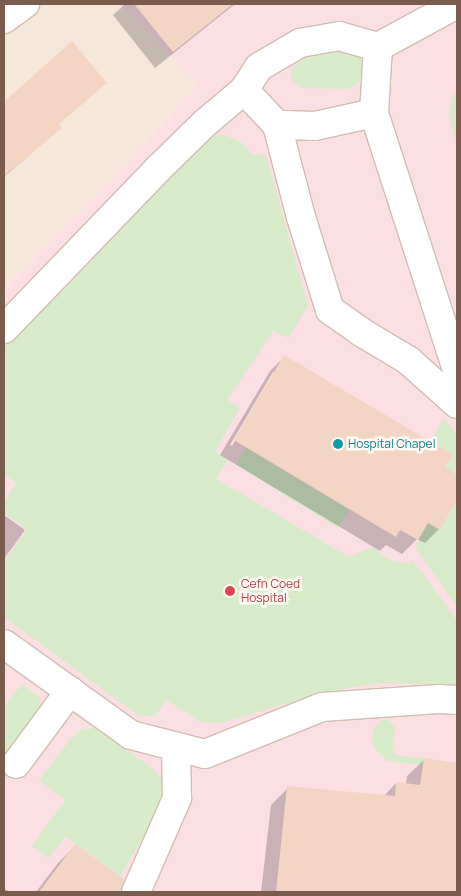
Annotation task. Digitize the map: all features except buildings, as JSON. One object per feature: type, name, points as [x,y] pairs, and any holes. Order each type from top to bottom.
[{"type":"street","points":[[4,19],[25,4]]},
{"type":"street","points":[[4,329],[165,162],[205,123],[244,90],[259,67],[300,43],[339,36],[378,47],[457,4]]},
{"type":"street","points":[[378,47],[374,113],[457,370]]},
{"type":"street","points":[[244,90],[276,125],[301,217],[330,310],[361,332],[408,360],[457,404]]},
{"type":"street","points":[[276,125],[315,126],[374,113]]},
{"type":"street","points":[[4,644],[130,736],[205,754],[322,707],[439,699],[457,700]]},
{"type":"street","points":[[16,764],[70,691]]},
{"type":"street","points":[[136,892],[177,798],[176,747]]},
{"type":"shaded area","points":[[4,4],[117,4],[198,84],[134,156],[4,290]]},
{"type":"shaded area","name":"Cefn Coed Hospital","points":[[117,4],[457,4],[457,892],[4,892],[4,290],[134,156],[198,84]]},
{"type":"green space","points":[[355,51],[363,53],[369,68],[356,85],[349,89],[302,88],[291,80],[292,69],[306,57],[318,54]]},
{"type":"green space","points":[[457,90],[457,146],[449,115],[452,97]]},
{"type":"green space","points":[[225,135],[241,142],[252,154],[266,155],[308,306],[288,338],[273,331],[227,400],[240,408],[215,451],[228,460],[216,479],[349,557],[373,547],[384,557],[397,562],[409,563],[411,560],[424,574],[457,621],[457,685],[382,683],[348,688],[308,697],[222,723],[200,722],[166,700],[155,716],[139,716],[4,617],[4,558],[6,559],[27,530],[4,513],[4,503],[16,483],[4,474],[4,345],[206,136]]},
{"type":"green space","points":[[444,418],[457,435],[457,475],[445,468],[453,455],[430,441]]},
{"type":"green space","points":[[246,448],[349,510],[338,528],[236,465]]},
{"type":"green space","points":[[457,500],[457,607],[415,547],[428,523],[440,529]]},
{"type":"green space","points":[[22,684],[39,697],[41,709],[13,748],[4,754],[4,706]]},
{"type":"green space","points":[[388,719],[395,727],[393,753],[401,756],[424,758],[423,765],[387,761],[375,749],[372,741],[373,729],[382,720]]},
{"type":"green space","points":[[94,728],[102,731],[153,769],[161,779],[162,806],[120,876],[66,837],[48,858],[32,846],[65,800],[39,781],[71,738],[82,729]]},
{"type":"place","name":"Hospital Chapel","points":[[338,444]]},
{"type":"place","name":"Cefn Coed Hospital","points":[[230,591]]}]
